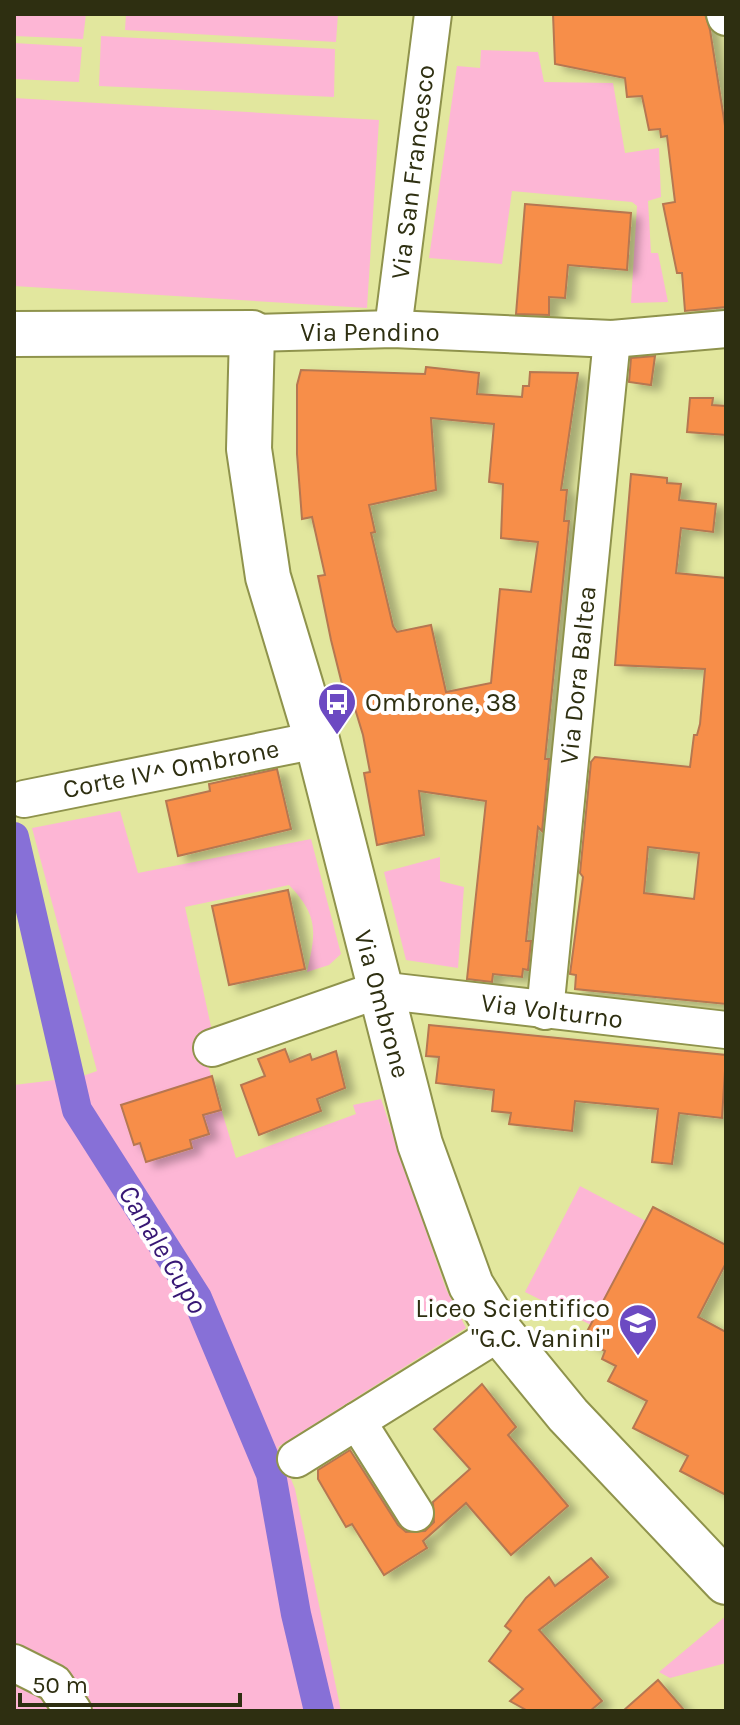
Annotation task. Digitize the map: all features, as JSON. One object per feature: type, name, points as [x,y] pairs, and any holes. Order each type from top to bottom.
[{"type":"street","name":"Via San Francesco","points":[[393,329],[433,14]]},
{"type":"street","name":"Via Pendino","points":[[14,334],[393,329],[612,339],[726,329]]},
{"type":"street","name":"Via Ombrone","points":[[252,333],[249,449],[268,577],[317,740],[378,990],[420,1144],[471,1285],[500,1332],[568,1415],[726,1582]]},
{"type":"street","name":"Via Dora Baltea","points":[[545,1011],[612,339]]},
{"type":"street","name":"Corte IV^ Ombrone","points":[[24,799],[317,740]]},
{"type":"street","name":"Via Volturno","points":[[378,990],[726,1030]]},
{"type":"street","points":[[212,1048],[378,990]]},
{"type":"street","points":[[296,1459],[500,1332]]},
{"type":"street","points":[[357,1421],[415,1513]]},
{"type":"street","points":[[14,1663],[54,1683],[73,1711]]},
{"type":"shaded area","points":[[14,14],[86,14],[83,39],[14,36]]},
{"type":"shaded area","points":[[126,14],[338,14],[336,42],[125,30]]},
{"type":"shaded area","points":[[101,36],[335,49],[334,97],[99,86]]},
{"type":"shaded area","points":[[14,43],[82,47],[79,82],[14,79]]},
{"type":"shaded area","points":[[481,50],[538,52],[544,82],[613,83],[625,153],[659,148],[661,197],[648,201],[651,253],[658,253],[668,302],[631,303],[637,206],[632,202],[512,191],[502,264],[429,258],[457,66],[480,68]]},
{"type":"shaded area","points":[[14,98],[379,120],[367,308],[14,286]]},
{"type":"shaded area","name":"Canale Cupo","points":[[120,811],[138,873],[311,839],[341,954],[329,965],[307,972],[313,925],[306,906],[289,885],[185,907],[212,1031],[199,1036],[236,1158],[356,1114],[353,1105],[381,1099],[446,1289],[466,1328],[278,1447],[295,1489],[341,1711],[84,1711],[14,1649],[14,1085],[80,1077],[97,1071],[32,828]]},
{"type":"shaded area","points":[[440,857],[440,881],[464,887],[458,968],[406,960],[384,872]]},
{"type":"shaded area","points":[[580,1186],[646,1221],[591,1325],[525,1292]]},
{"type":"shaded area","points":[[726,1616],[726,1663],[670,1678],[659,1672]]},
{"type":"shaded area","points":[[14,1673],[18,1674],[57,1711],[14,1711]]},
{"type":"building","points":[[553,14],[705,14],[726,132],[726,307],[685,311],[682,273],[677,273],[663,204],[675,202],[667,136],[661,137],[660,129],[649,130],[642,96],[627,97],[625,78],[555,64]]},
{"type":"building","points":[[525,204],[631,213],[627,270],[568,265],[565,298],[549,297],[549,315],[516,314]]},
{"type":"building","points":[[655,356],[651,385],[629,382],[631,358]]},
{"type":"building","points":[[426,367],[479,373],[477,394],[522,397],[523,386],[529,386],[530,372],[578,373],[561,490],[567,490],[564,521],[569,521],[545,759],[549,759],[542,831],[538,827],[526,941],[531,941],[528,970],[523,969],[522,977],[493,974],[492,982],[467,979],[486,801],[419,791],[424,835],[377,845],[364,773],[370,772],[363,735],[352,699],[346,700],[331,640],[318,576],[325,575],[312,517],[302,519],[297,454],[297,385],[301,370],[425,374]],"holes":[[[431,418],[494,424],[489,482],[503,484],[501,538],[538,542],[531,592],[500,589],[491,683],[446,692],[431,625],[397,632],[393,626],[371,533],[375,532],[369,505],[436,490]]]},
{"type":"building","points":[[690,398],[713,398],[712,405],[726,406],[726,435],[687,432]]},
{"type":"building","points":[[631,474],[667,478],[667,483],[681,484],[679,500],[716,504],[713,532],[681,528],[676,573],[726,578],[726,1004],[575,989],[576,975],[570,974],[583,877],[580,873],[591,762],[595,757],[690,767],[694,735],[697,735],[700,724],[705,669],[615,665]],"holes":[[[648,847],[699,853],[694,899],[644,893]]]},
{"type":"building","points":[[277,769],[291,829],[178,856],[166,801],[210,791],[209,784]]},
{"type":"building","points":[[288,890],[305,969],[229,985],[212,906]]},
{"type":"building","points":[[429,1025],[726,1055],[722,1118],[679,1113],[672,1164],[652,1162],[658,1109],[575,1101],[572,1131],[509,1124],[511,1113],[492,1111],[494,1090],[436,1083],[439,1057],[426,1056]]},
{"type":"building","points":[[285,1049],[290,1062],[310,1054],[312,1060],[336,1051],[345,1088],[317,1099],[321,1111],[259,1135],[241,1085],[265,1076],[258,1059]]},
{"type":"building","points":[[212,1076],[221,1110],[203,1115],[209,1134],[190,1140],[192,1148],[146,1162],[140,1143],[134,1145],[121,1105]]},
{"type":"building","points":[[653,1207],[726,1245],[726,1263],[698,1317],[726,1332],[726,1495],[680,1471],[688,1456],[633,1428],[647,1401],[608,1381],[616,1366],[602,1359],[605,1351],[583,1339]]},
{"type":"building","points":[[482,1384],[516,1427],[508,1435],[568,1506],[511,1555],[466,1503],[423,1541],[427,1548],[384,1575],[352,1524],[346,1527],[318,1479],[318,1470],[350,1450],[398,1525],[406,1532],[425,1531],[434,1522],[433,1502],[470,1469],[434,1429]]},
{"type":"building","points":[[591,1558],[608,1577],[539,1630],[602,1701],[590,1711],[528,1711],[510,1701],[523,1689],[489,1661],[511,1631],[505,1626],[526,1598],[549,1577],[555,1586]]},
{"type":"building","points":[[658,1680],[685,1711],[623,1711]]},
{"type":"waterway","name":"Canale Cupo","points":[[14,837],[77,1110],[197,1298],[271,1474],[296,1614],[319,1711]]},
{"type":"place","name":"Ombrone, 38","points":[[337,736]]},
{"type":"place","name":"Liceo Scientifico \"G.C. Vanini\"","points":[[638,1357]]}]
